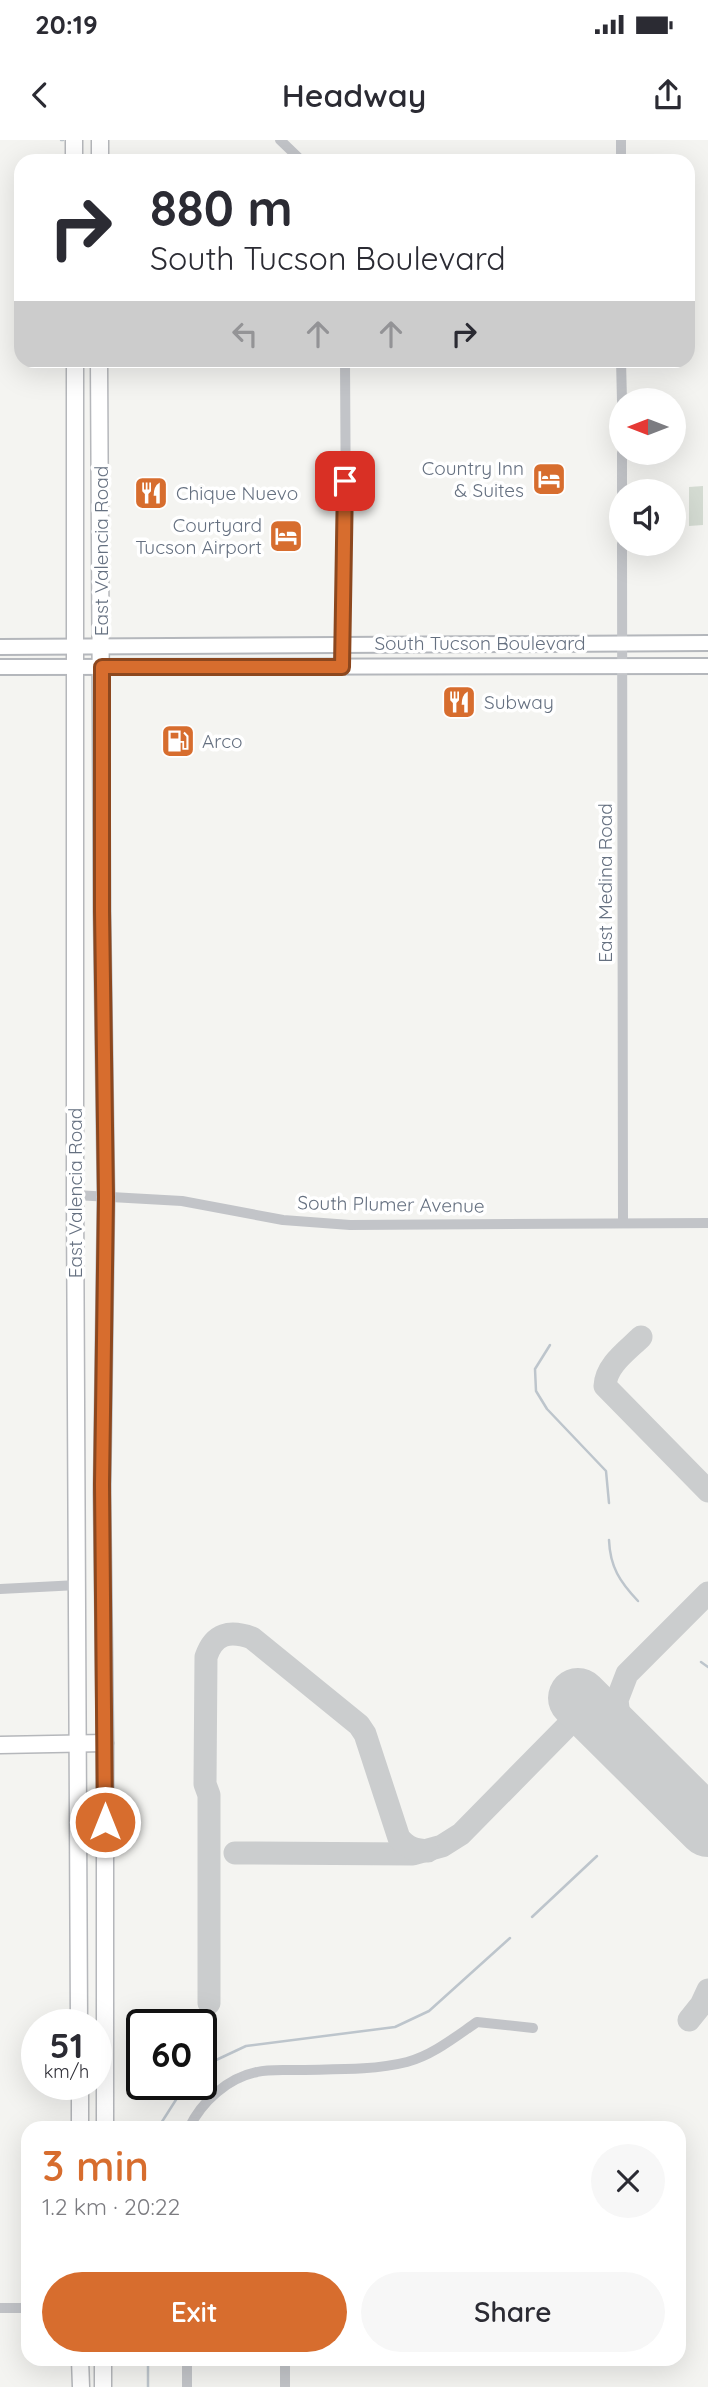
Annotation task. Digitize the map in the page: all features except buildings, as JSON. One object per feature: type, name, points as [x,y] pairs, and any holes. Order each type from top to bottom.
[{"type":"main road","points":[[75,369],[99,369]]},
{"type":"main road","name":"East Valencia Road","points":[[75,369],[79,2007]]},
{"type":"main road","name":"East Valencia Road","points":[[99,369],[106,1197],[102,1484],[105,2121]]},
{"type":"main road","name":"South Tucson Boulevard","points":[[0,647],[708,643]]},
{"type":"main road","name":"South Tucson Boulevard","points":[[0,667],[708,666]]},
{"type":"main road","points":[[75,911],[102,911]]},
{"type":"main road","points":[[0,1745],[105,1743]]},
{"type":"main road","points":[[79,2007],[105,2007]]},
{"type":"main road","points":[[79,2100],[80,2121]]},
{"type":"main road","points":[[80,2366],[81,2387]]},
{"type":"main road","points":[[103,2366],[103,2387]]},
{"type":"street","points":[[279,140],[294,154]]},
{"type":"street","points":[[342,667],[345,368]]},
{"type":"street","points":[[621,368],[622,388]]},
{"type":"street","name":"East Medina Road","points":[[622,556],[624,1222]]},
{"type":"street","name":"South Plumer Avenue","points":[[75,1195],[182,1201],[286,1220],[350,1225],[708,1223]]},
{"type":"street","points":[[0,1589],[78,1585]]},
{"type":"street","points":[[194,2121],[207,2101],[224,2087],[238,2078],[259,2071],[345,2069],[409,2062],[440,2048],[477,2022],[533,2028]]},
{"type":"street","points":[[0,2308],[21,2308]]},
{"type":"street","points":[[187,2366],[187,2387]]},
{"type":"street","points":[[285,2366],[285,2387]]},
{"type":"shaded area","points":[[703,486],[703,525],[689,526],[689,487]]},
{"type":"waterway","points":[[550,1345],[535,1369],[536,1391],[547,1409],[606,1471],[609,1503]]},
{"type":"waterway","points":[[609,1540],[611,1558],[617,1574],[638,1601]]},
{"type":"waterway","points":[[701,1662],[708,1667]]},
{"type":"waterway","points":[[532,1917],[597,1856]]},
{"type":"waterway","points":[[217,2060],[246,2046],[395,2027],[429,2011],[510,1938]]},
{"type":"waterway","points":[[162,2121],[176,2100]]},
{"type":"waterway","points":[[148,2366],[148,2387]]},
{"type":"taxiway","points":[[641,1337],[613,1365],[605,1386],[708,1491]]},
{"type":"taxiway","points":[[622,1741],[617,1700],[627,1674],[708,1593]]},
{"type":"taxiway","points":[[209,2003],[209,1795],[205,1784],[206,1657],[218,1638],[230,1634],[252,1638],[359,1725],[365,1734],[399,1838],[412,1848],[428,1851]]},
{"type":"taxiway","points":[[235,1853],[413,1854],[442,1846],[461,1834],[587,1706]]},
{"type":"taxiway","points":[[697,1816],[708,1833]]},
{"type":"taxiway","points":[[689,2020],[701,2005],[708,1990]]},
{"type":"runway","points":[[578,1698],[708,1827]]},
{"type":"place","name":"Country Inn & Suites","points":[[549,479]]},
{"type":"place","name":"Chique Nuevo","points":[[151,493]]},
{"type":"place","name":"Courtyard Tucson Airport","points":[[286,536]]},
{"type":"place","name":"Subway","points":[[459,702]]},
{"type":"place","name":"Arco","points":[[178,741]]},
{"type":"route","points":[[105,1822],[102,1484],[106,1197],[102,667],[342,667],[345,481]]}]
